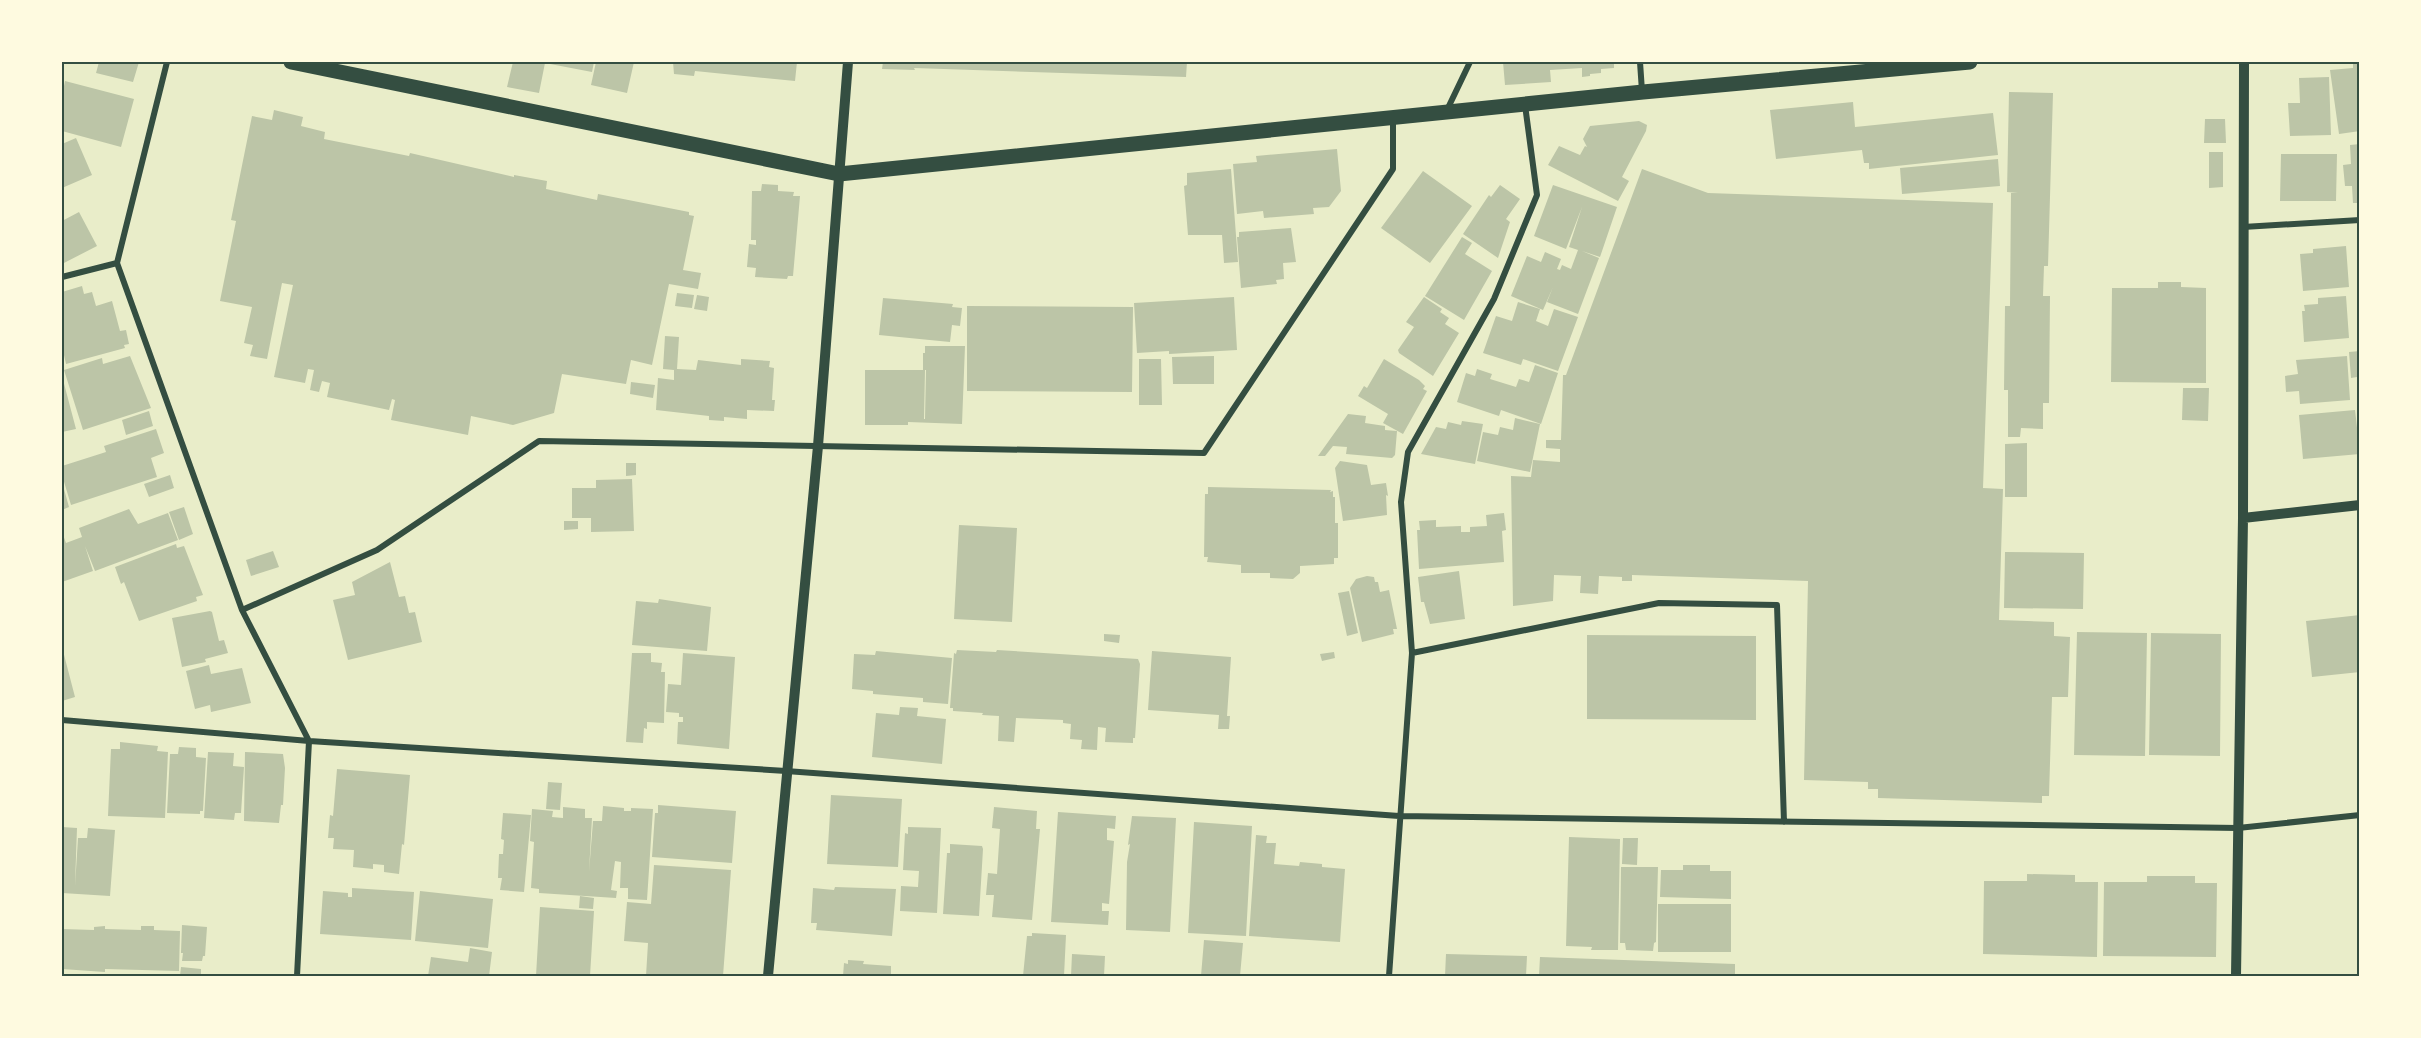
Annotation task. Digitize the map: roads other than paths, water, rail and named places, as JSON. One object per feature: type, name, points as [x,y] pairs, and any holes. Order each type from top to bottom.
[{"type":"main road","points":[[291,62],[839,174],[1642,92],[1970,62]]},
{"type":"street","points":[[167,62],[117,263],[242,610],[309,741],[297,976]]},
{"type":"street","points":[[768,976],[818,446],[848,62]]},
{"type":"street","points":[[1446,113],[1470,62]]},
{"type":"street","points":[[1640,62],[1642,92]]},
{"type":"street","points":[[2236,976],[2243,518],[2244,62]]},
{"type":"street","points":[[1389,976],[1412,653],[1401,502],[1407,452],[1494,299],[1537,195],[1525,105]]},
{"type":"street","points":[[242,610],[377,550],[539,441],[1204,453],[1394,169],[1393,118]]},
{"type":"street","points":[[2243,226],[2360,220]]},
{"type":"street","points":[[62,277],[117,263]]},
{"type":"street","points":[[2243,518],[2360,506]]},
{"type":"street","points":[[1412,653],[1659,603],[1777,604],[1784,822]]},
{"type":"street","points":[[62,720],[309,741],[786,771],[1399,816],[2238,828],[2360,815]]}]
